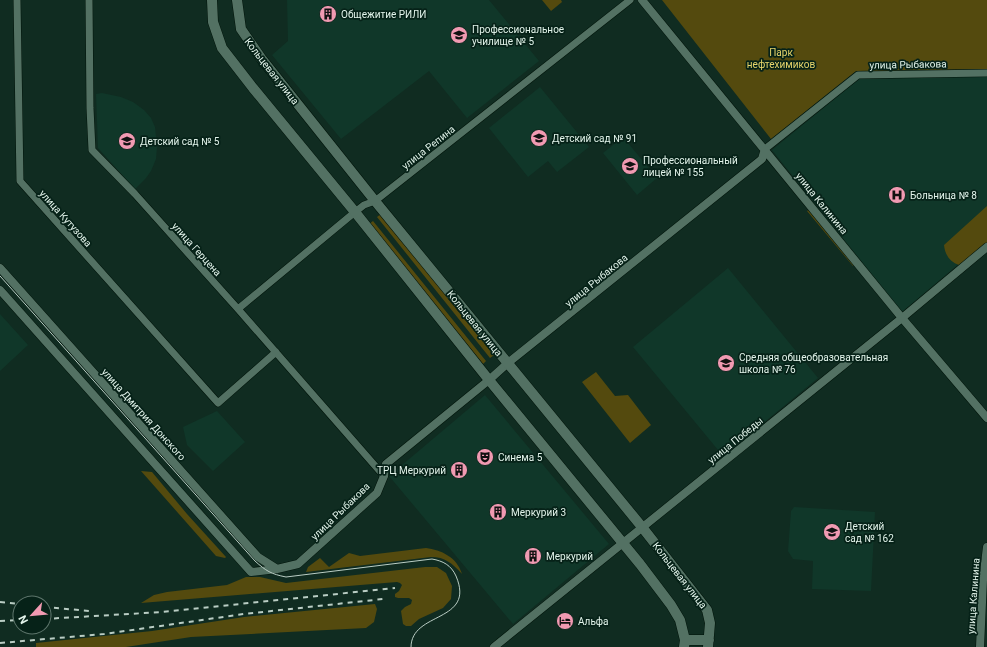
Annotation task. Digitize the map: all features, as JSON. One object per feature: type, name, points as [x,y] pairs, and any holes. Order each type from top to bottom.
[{"type":"main road","points":[[212,0],[213,22],[222,48],[622,543],[671,606],[680,620],[685,644],[709,644]]},
{"type":"main road","name":"Кольцевая улица","points":[[237,0],[240,29],[262,58],[375,201],[642,527],[707,610],[710,623],[709,644]]},
{"type":"street","name":"улица Кутузова","points":[[17,0],[20,181],[218,403],[276,352]]},
{"type":"street","name":"улица Герцена","points":[[90,0],[90,108],[92,150],[238,309],[384,476]]},
{"type":"street","name":"улица Репина","points":[[238,309],[355,212],[364,205],[375,201],[630,0]]},
{"type":"street","name":"улица Калинина","points":[[642,0],[902,318],[987,418]]},
{"type":"street","name":"улица Рыбакова","points":[[0,290],[251,572],[277,569],[298,564],[377,493],[384,476],[386,464],[508,363],[762,158],[765,150],[858,75],[987,73]]},
{"type":"street","name":"улица Победы","points":[[494,647],[902,318],[987,246]]},
{"type":"street","name":"улица Дмитрия Донского","points":[[0,268],[258,557],[277,569]]},
{"type":"street","name":"улица Калинина","points":[[980,647],[983,580],[987,546]]},
{"type":"shaded area","points":[[287,0],[489,0],[539,61],[467,118],[429,71],[341,139],[272,55],[288,41]]},
{"type":"shaded area","name":"Больница № 8","points":[[987,76],[987,240],[902,312],[772,150],[859,79]]},
{"type":"shaded area","name":"Детский сад № 91","points":[[540,87],[589,147],[557,172],[548,161],[528,177],[489,128]]},
{"type":"shaded area","name":"Детский сад № 5","points":[[102,93],[121,97],[133,102],[144,110],[151,118],[155,127],[157,147],[156,159],[151,171],[135,189],[98,148],[96,94]]},
{"type":"shaded area","name":"Профессиональный лицей № 155","points":[[623,137],[657,178],[637,195],[603,153]]},
{"type":"shaded area","name":"Средняя общеобразовательная школа № 76","points":[[728,268],[818,378],[723,456],[633,347]]},
{"type":"shaded area","points":[[0,314],[28,345],[0,371]]},
{"type":"shaded area","points":[[485,395],[609,544],[513,624],[389,476]]},
{"type":"shaded area","points":[[217,411],[245,442],[213,471],[187,445],[183,427]]},
{"type":"shaded area","name":"Детский сад № 162","points":[[794,507],[875,512],[871,591],[812,589],[813,561],[793,559],[788,551],[791,511]]},
{"type":"green space","points":[[542,0],[561,0],[562,2],[551,11]]},
{"type":"green space","name":"Парк нефтехимиков","points":[[662,0],[987,0],[987,69],[856,71],[771,139]]},
{"type":"green space","points":[[987,206],[987,243],[959,265],[956,264],[948,258],[944,245]]},
{"type":"green space","points":[[810,209],[856,264],[853,266],[807,211]]},
{"type":"green space","points":[[381,214],[494,355],[490,358],[377,217]]},
{"type":"green space","points":[[373,221],[486,361],[483,364],[369,224]]},
{"type":"green space","points":[[596,372],[615,396],[628,395],[651,425],[630,443],[582,382]]},
{"type":"green space","points":[[141,471],[152,472],[226,557],[225,558],[216,556]]},
{"type":"green space","points":[[426,548],[448,555],[460,568],[462,574],[448,561],[436,557],[306,572],[308,567],[320,558],[329,567],[349,553],[360,556]]},
{"type":"green space","points":[[425,567],[437,567],[446,573],[452,586],[451,599],[443,608],[419,619],[411,626],[406,626],[403,624],[401,611],[411,604],[412,600],[409,598],[395,597],[395,594],[399,591],[402,585],[397,582],[141,603],[154,595],[167,592],[227,585],[246,577],[260,577],[286,583]]},
{"type":"green space","points":[[375,604],[377,609],[374,622],[366,628],[191,637],[126,647],[36,647],[36,643],[152,631],[244,617]]},
{"type":"tram line","points":[[0,276],[255,561],[266,570],[286,577],[432,559],[443,562],[449,566],[456,576],[460,591],[457,602],[451,610],[421,627],[414,636],[411,647]]},
{"type":"railway","points":[[52,619],[162,612],[395,588]]},
{"type":"railway","points":[[0,643],[104,634],[244,614],[383,599]]},
{"type":"railway","points":[[0,602],[12,603]]},
{"type":"railway","points":[[52,608],[90,611]]},
{"type":"railway","points":[[0,621],[12,620]]},
{"type":"place","name":"Общежитие РИЛИ","points":[[328,14]]},
{"type":"place","name":"Профессиональное училище № 5","points":[[459,35]]},
{"type":"place","name":"Детский сад № 91","points":[[539,138]]},
{"type":"place","name":"Детский сад № 5","points":[[127,141]]},
{"type":"place","name":"Профессиональный лицей № 155","points":[[630,166]]},
{"type":"place","name":"Больница № 8","points":[[897,195]]},
{"type":"place","name":"Средняя общеобразовательная школа № 76","points":[[726,363]]},
{"type":"place","name":"Синема 5","points":[[485,457]]},
{"type":"place","name":"ТРЦ Меркурий","points":[[459,470]]},
{"type":"place","name":"Меркурий 3","points":[[498,512]]},
{"type":"place","name":"Детский сад № 162","points":[[832,532]]},
{"type":"place","name":"Меркурий","points":[[533,556]]},
{"type":"place","name":"Альфа","points":[[565,621]]}]
